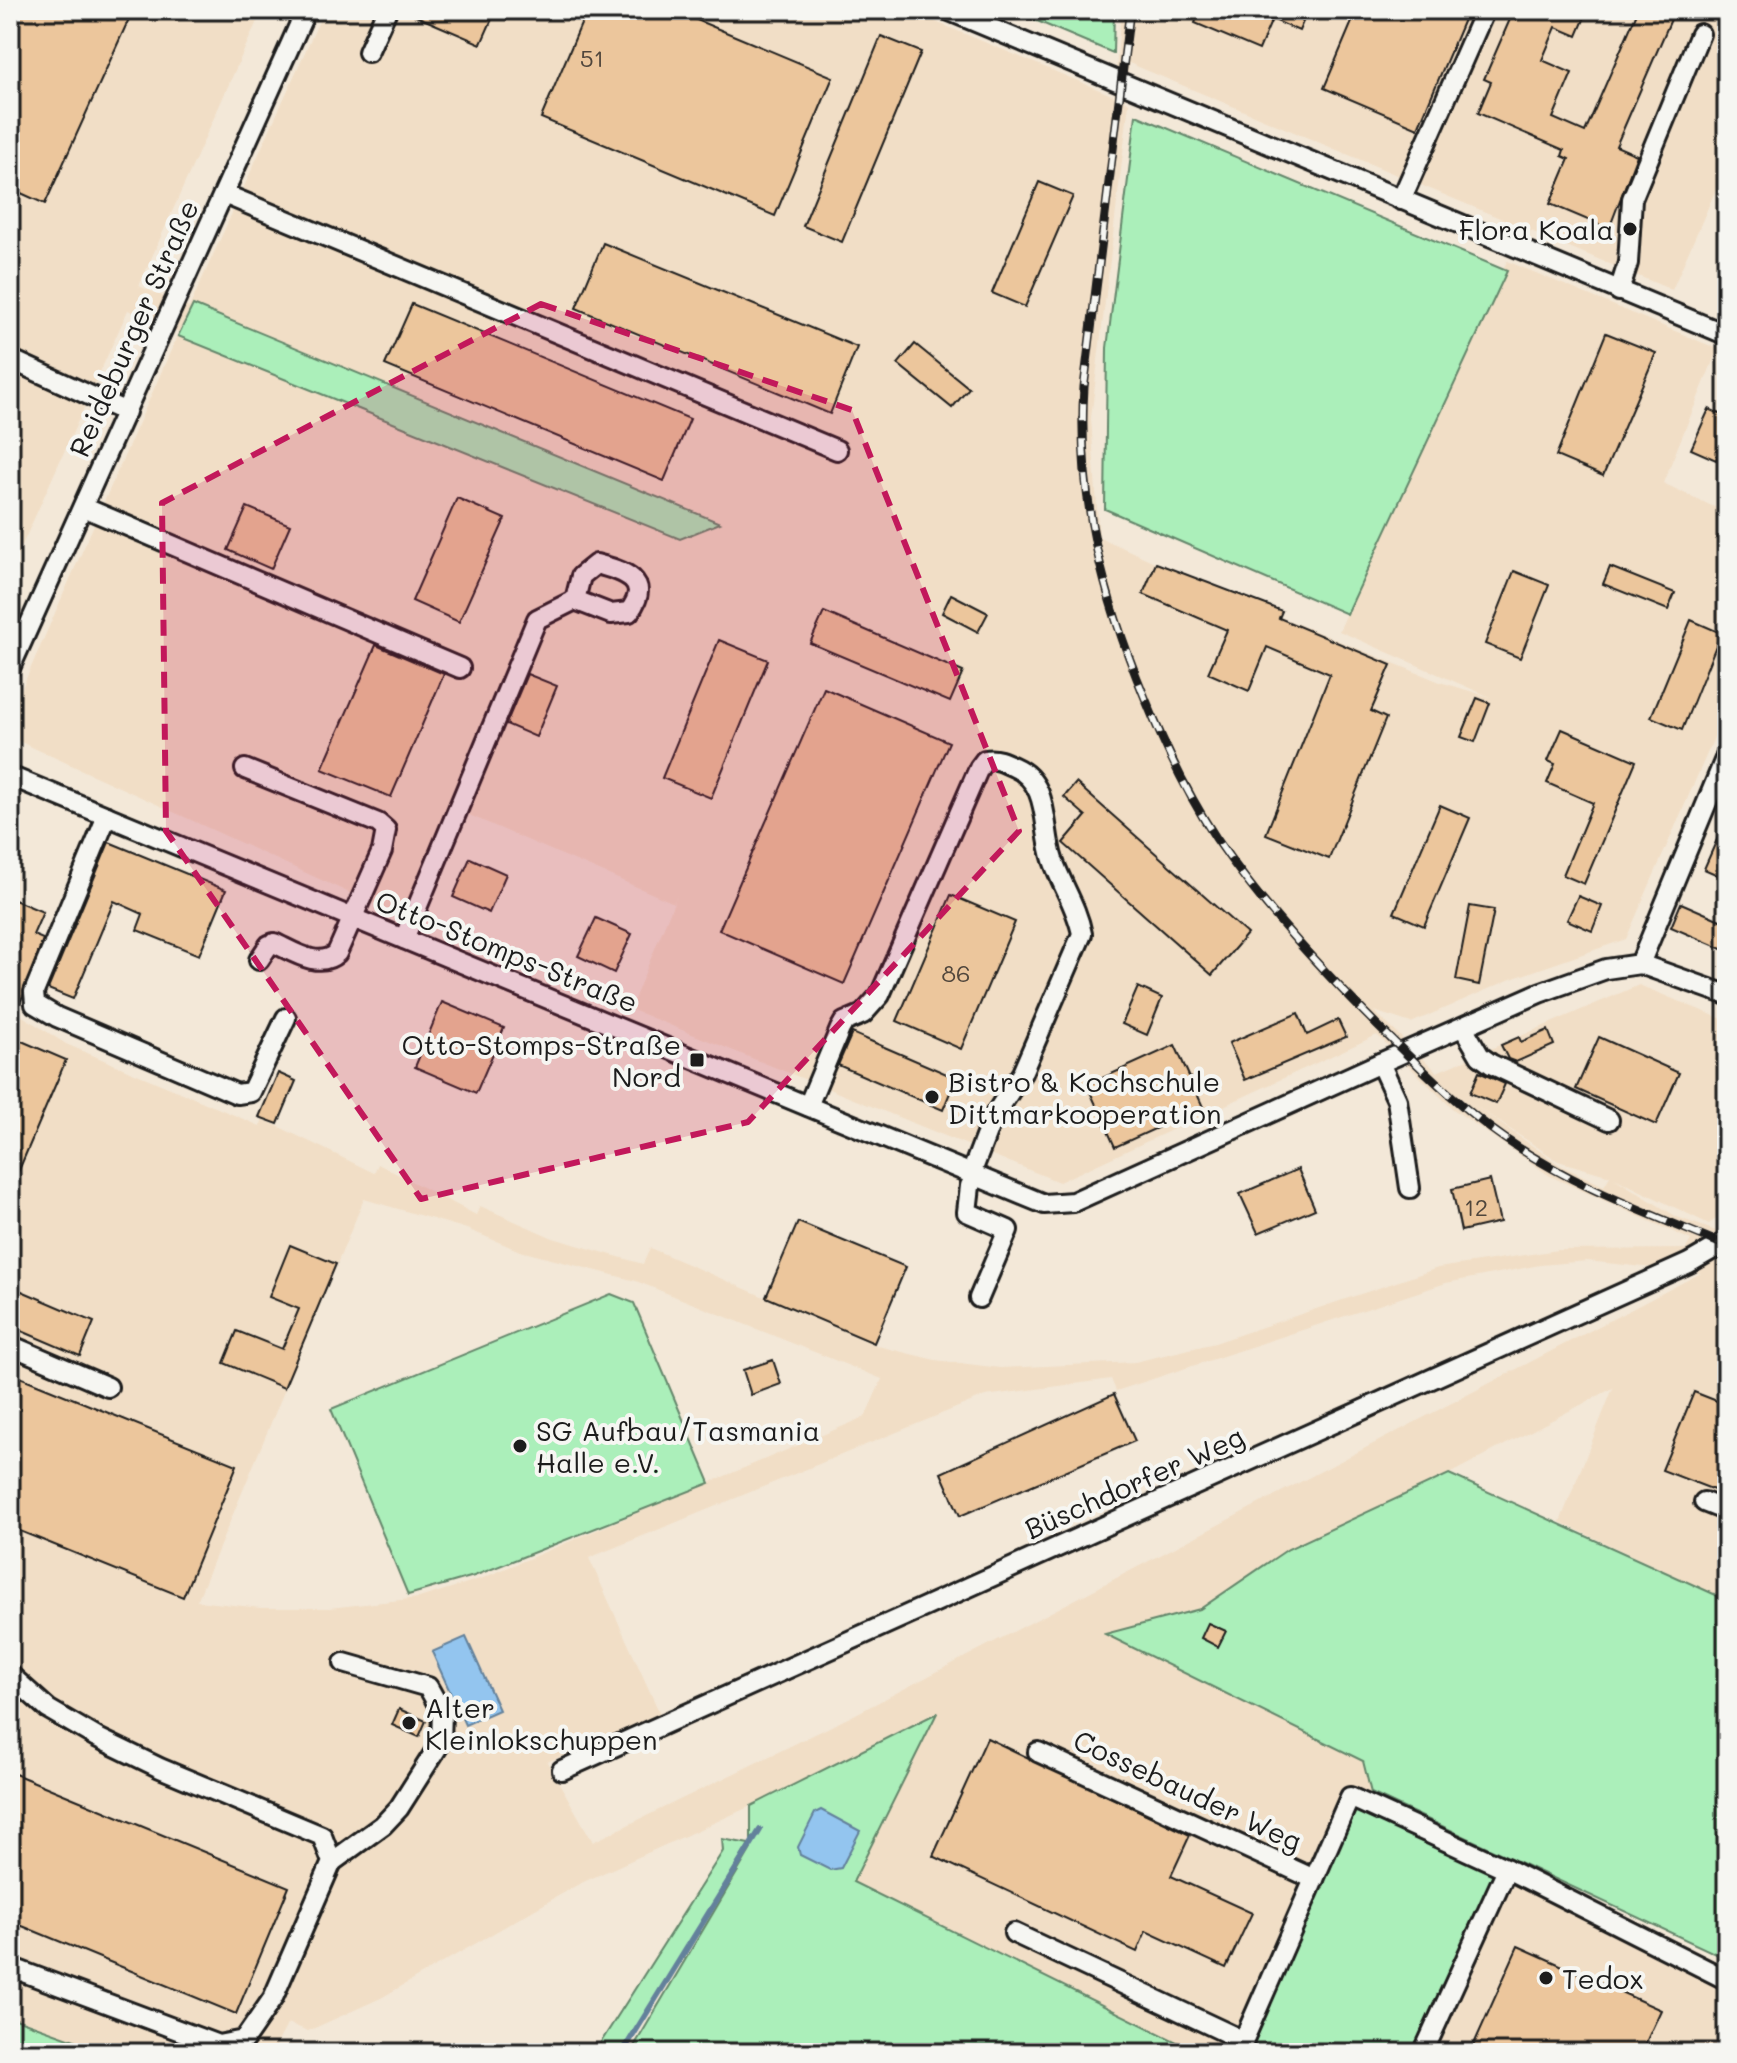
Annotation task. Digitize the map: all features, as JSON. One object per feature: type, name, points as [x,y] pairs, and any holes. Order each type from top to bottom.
[{"type":"street","name":"Reideburger Straße","points":[[10,668],[306,10]]},
{"type":"street","points":[[368,52],[387,10]]},
{"type":"street","points":[[947,10],[1727,335]]},
{"type":"street","points":[[1401,200],[1485,10]]},
{"type":"street","points":[[1619,291],[1628,263],[1632,199],[1700,34]]},
{"type":"street","points":[[224,194],[837,450]]},
{"type":"street","points":[[10,359],[126,412]]},
{"type":"street","points":[[83,507],[460,668]]},
{"type":"street","points":[[404,939],[537,619],[575,600]]},
{"type":"street","points":[[1640,964],[1727,754]]},
{"type":"street","points":[[808,1106],[844,1022],[863,1014],[880,995],[979,768],[985,760],[995,758],[1025,772],[1041,795],[1051,854],[1078,914],[1082,934],[1022,1073],[992,1119],[970,1186],[967,1212],[1008,1230],[979,1298]]},
{"type":"street","points":[[245,769],[378,823],[386,830],[382,851],[354,918],[333,958],[313,959],[274,943],[259,960]]},
{"type":"street","name":"Otto-Stomps-Straße","points":[[10,776],[1044,1204],[1073,1202],[1380,1063],[1606,969],[1640,964],[1727,995]]},
{"type":"street","points":[[107,816],[34,992],[35,1004],[57,1017],[237,1094],[251,1092],[286,1018]]},
{"type":"street","points":[[1463,1027],[1480,1056],[1491,1064],[1609,1120]]},
{"type":"street","points":[[1380,1063],[1397,1100],[1410,1188]]},
{"type":"street","name":"Büschdorfer Weg","points":[[562,1770],[1675,1269],[1727,1241]]},
{"type":"street","points":[[10,1345],[108,1387]]},
{"type":"street","points":[[1704,1502],[1727,1511]]},
{"type":"street","points":[[10,1967],[58,1988],[218,2045],[244,2040],[273,1998],[332,1862],[383,1825],[399,1808],[441,1742],[442,1712],[428,1687],[344,1663]]},
{"type":"street","points":[[10,1675],[48,1709],[96,1737],[160,1768],[322,1836],[332,1862]]},
{"type":"street","name":"Cossebauder Weg","points":[[1038,1752],[1314,1879]]},
{"type":"street","name":"Cossebauder Weg","points":[[1014,1933],[1241,2047],[1350,1797],[1507,1869],[1727,1980]]},
{"type":"street","points":[[1423,2053],[1507,1869]]},
{"type":"highlighted area","points":[[541,304],[852,410],[1019,831],[748,1122],[421,1199],[166,831],[162,503]]},
{"type":"shaded area","points":[[10,10],[262,10],[139,286],[189,308],[324,10],[907,10],[1114,96],[1121,10],[1727,10],[1727,164],[1672,290],[1129,63],[1125,100],[1129,103],[1091,418],[1099,537],[1239,600],[1440,682],[1490,697],[1339,631],[1507,261],[1718,349],[1663,483],[1727,513],[1727,708],[1626,939],[1511,979],[1411,1023],[1374,1011],[1437,1072],[1639,985],[1727,1021],[1727,1211],[1709,1224],[1614,1178],[1677,1217],[1727,1235],[1727,1600],[1560,1522],[1613,1388],[1449,1474],[1288,1549],[1200,1609],[1106,1634],[1363,1761],[1371,1793],[1368,1803],[1236,2053],[1199,2053],[852,1882],[935,1713],[751,1806],[579,1884],[381,1998],[308,2031],[288,2023],[272,2053],[111,2053],[10,2017],[10,1008],[66,1044],[260,1126],[263,1119],[374,1173],[378,1164],[476,1215],[480,1206],[553,1238],[643,1264],[650,1248],[878,1346],[935,1360],[1000,1368],[1135,1362],[1215,1343],[1438,1268],[1558,1250],[1686,1249],[1691,1240],[1550,1176],[1453,1109],[1377,1035],[1059,1182],[630,1009],[674,903],[462,812],[415,923],[10,737],[10,715],[179,332],[128,310],[10,572]],"holes":[[[1468,1101],[1558,1161],[1610,1176],[1604,1186],[1560,1165]],[[364,1199],[467,1229],[520,1251],[636,1281],[882,1379],[865,1417],[483,1578],[419,1598],[329,1608],[261,1608],[197,1601]],[[1587,1261],[1701,1273],[852,1716],[593,1842],[547,1762],[661,1716],[589,1558],[985,1396],[1111,1379],[1116,1391],[1446,1283],[1540,1265]]]},
{"type":"shaded area","points":[[1351,1800],[1727,1987],[1727,2053],[1241,2053]]},
{"type":"green space","points":[[1011,10],[1114,10],[1113,53]]},
{"type":"green space","points":[[1136,115],[1507,271],[1347,614],[1105,509],[1107,348]]},
{"type":"green space","points":[[193,305],[720,523],[680,539],[178,336]]},
{"type":"green space","name":"SG Aufbau/Tasmania Halle e.V.","points":[[611,1294],[634,1303],[710,1483],[474,1576],[408,1595],[331,1409]]},
{"type":"green space","points":[[1449,1474],[1727,1600],[1727,1959],[1371,1793],[1363,1761],[1105,1634],[1200,1609],[1288,1549]]},
{"type":"green space","points":[[937,1713],[853,1882],[1199,2053],[630,2053],[751,1849],[751,1806]]},
{"type":"green space","points":[[1351,1801],[1504,1870],[1420,2053],[1240,2053]]},
{"type":"green space","points":[[722,1839],[749,1844],[624,2053],[594,2053],[723,1851]]},
{"type":"green space","points":[[10,2017],[111,2053],[21,2053],[10,2049]]},
{"type":"water","points":[[466,1637],[499,1710],[465,1725],[432,1652]]},
{"type":"water","points":[[821,1810],[860,1831],[841,1868],[830,1870],[800,1855],[798,1847],[815,1813]]},
{"type":"building","points":[[10,10],[133,10],[45,204],[10,188]]},
{"type":"building","points":[[402,10],[496,10],[481,44]]},
{"type":"building","points":[[587,10],[673,10],[833,77],[775,216],[541,118]]},
{"type":"building","points":[[1200,10],[1308,10],[1299,31],[1272,19],[1259,50],[1195,23]]},
{"type":"building","points":[[1357,10],[1468,10],[1418,128],[1324,88]]},
{"type":"building","points":[[1514,10],[1588,10],[1577,36],[1556,27],[1542,60],[1572,73],[1553,118],[1585,132],[1638,10],[1675,10],[1616,146],[1637,155],[1609,229],[1550,204],[1569,159],[1562,156],[1564,150],[1478,113],[1491,82],[1484,79]]},
{"type":"building","points":[[881,36],[921,52],[842,242],[803,226]]},
{"type":"building","points":[[1039,182],[1073,196],[1025,307],[992,293]]},
{"type":"building","points":[[603,243],[857,347],[830,414],[576,308]]},
{"type":"building","points":[[412,304],[690,419],[664,481],[385,365]]},
{"type":"building","points":[[1606,333],[1656,353],[1603,476],[1556,456]]},
{"type":"building","points":[[915,344],[969,388],[952,408],[898,364]]},
{"type":"building","points":[[1709,409],[1727,417],[1727,436],[1716,460],[1691,449]]},
{"type":"building","points":[[457,498],[505,519],[459,622],[412,601]]},
{"type":"building","points":[[247,507],[290,525],[271,569],[228,550]]},
{"type":"building","points":[[1156,563],[1282,611],[1279,618],[1391,665],[1371,711],[1386,718],[1329,859],[1266,834],[1330,674],[1267,647],[1249,691],[1208,673],[1227,630],[1143,594]]},
{"type":"building","points":[[1610,567],[1675,593],[1668,610],[1603,584]]},
{"type":"building","points":[[1514,571],[1549,585],[1520,658],[1485,644]]},
{"type":"building","points":[[951,594],[988,613],[978,632],[942,613]]},
{"type":"building","points":[[824,612],[963,672],[950,702],[810,643]]},
{"type":"building","points":[[1691,620],[1721,633],[1682,730],[1651,717]]},
{"type":"building","points":[[719,640],[768,660],[711,798],[662,778]]},
{"type":"building","points":[[376,645],[444,674],[391,797],[322,769]]},
{"type":"building","points":[[527,674],[557,686],[536,737],[506,724]]},
{"type":"building","points":[[824,688],[949,742],[844,984],[719,930]]},
{"type":"building","points":[[1477,698],[1490,703],[1475,742],[1461,737]]},
{"type":"building","points":[[1562,729],[1636,761],[1584,884],[1563,875],[1593,803],[1547,783],[1555,764],[1548,761]]},
{"type":"building","points":[[1076,783],[1247,934],[1212,975],[1063,843],[1086,816],[1064,797]]},
{"type":"building","points":[[1440,805],[1470,818],[1424,926],[1394,913]]},
{"type":"building","points":[[1727,817],[1727,879],[1704,869]]},
{"type":"building","points":[[109,842],[226,890],[199,955],[137,930],[143,914],[114,901],[73,999],[48,989]]},
{"type":"building","points":[[470,858],[506,874],[489,913],[453,897]]},
{"type":"building","points":[[951,895],[1015,922],[961,1049],[897,1021]]},
{"type":"building","points":[[1578,896],[1602,906],[1592,931],[1567,920]]},
{"type":"building","points":[[10,898],[43,912],[33,935],[43,939],[10,1031]]},
{"type":"building","points":[[1681,903],[1727,923],[1727,951],[1671,927]]},
{"type":"building","points":[[1470,906],[1494,910],[1479,985],[1456,980]]},
{"type":"building","points":[[596,918],[632,934],[614,973],[578,956]]},
{"type":"building","points":[[1138,987],[1162,998],[1147,1035],[1122,1024]]},
{"type":"building","points":[[442,1002],[504,1028],[476,1093],[415,1067]]},
{"type":"building","points":[[1298,1013],[1307,1035],[1338,1020],[1346,1037],[1245,1080],[1229,1043]]},
{"type":"building","points":[[1548,1030],[1554,1045],[1516,1062],[1508,1059],[1501,1045],[1519,1037],[1521,1042]]},
{"type":"building","points":[[852,1033],[956,1078],[943,1110],[838,1065]]},
{"type":"building","points":[[10,1036],[66,1060],[10,1191]]},
{"type":"building","points":[[1599,1037],[1679,1073],[1656,1125],[1576,1089]]},
{"type":"building","points":[[1175,1045],[1203,1107],[1115,1147],[1087,1085]]},
{"type":"building","points":[[1479,1072],[1505,1084],[1496,1104],[1470,1093]]},
{"type":"building","points":[[278,1073],[296,1081],[278,1124],[259,1117]]},
{"type":"building","points":[[1298,1169],[1315,1209],[1258,1233],[1240,1194]]},
{"type":"building","points":[[1490,1180],[1500,1222],[1461,1231],[1452,1189]]},
{"type":"building","points":[[798,1222],[906,1267],[874,1343],[766,1297]]},
{"type":"building","points":[[290,1245],[336,1264],[284,1388],[224,1363],[237,1331],[282,1349],[299,1309],[269,1297]]},
{"type":"building","points":[[10,1286],[94,1322],[80,1356],[10,1326]]},
{"type":"building","points":[[773,1360],[781,1384],[751,1395],[743,1370]]},
{"type":"building","points":[[10,1373],[237,1465],[183,1597],[10,1527]]},
{"type":"building","points":[[1694,1392],[1727,1405],[1727,1495],[1662,1470]]},
{"type":"building","points":[[1114,1394],[1135,1441],[960,1516],[941,1473]]},
{"type":"building","points":[[1208,1623],[1226,1631],[1218,1647],[1201,1638]]},
{"type":"building","name":"Alter Kleinlokschuppen","points":[[399,1709],[426,1721],[419,1737],[392,1725]]},
{"type":"building","points":[[987,1738],[1190,1835],[1171,1876],[1252,1913],[1226,1968],[1146,1931],[1137,1952],[933,1856]]},
{"type":"building","points":[[10,1772],[289,1887],[236,2014],[10,1921]]},
{"type":"building","name":"Tedox","points":[[1518,1946],[1661,2010],[1641,2053],[1470,2053]]},
{"type":"waterway","points":[[622,2053],[760,1830]]},
{"type":"railway","points":[[1130,10],[1084,387],[1085,468],[1089,508],[1105,584],[1130,660],[1177,770],[1216,838],[1272,912],[1356,1004],[1454,1099],[1504,1138],[1557,1171],[1612,1198],[1727,1246]]},
{"type":"place","name":"Flora Koala","points":[[1630,229]]},
{"type":"place","name":"Otto-Stomps-Straße Nord","points":[[697,1060]]},
{"type":"place","name":"Bistro & Kochschule Dittmarkooperation","points":[[932,1097]]},
{"type":"place","name":"SG Aufbau/Tasmania Halle e.V.","points":[[520,1446]]},
{"type":"place","name":"Alter Kleinlokschuppen","points":[[409,1723]]},
{"type":"place","name":"Tedox","points":[[1546,1978]]}]
